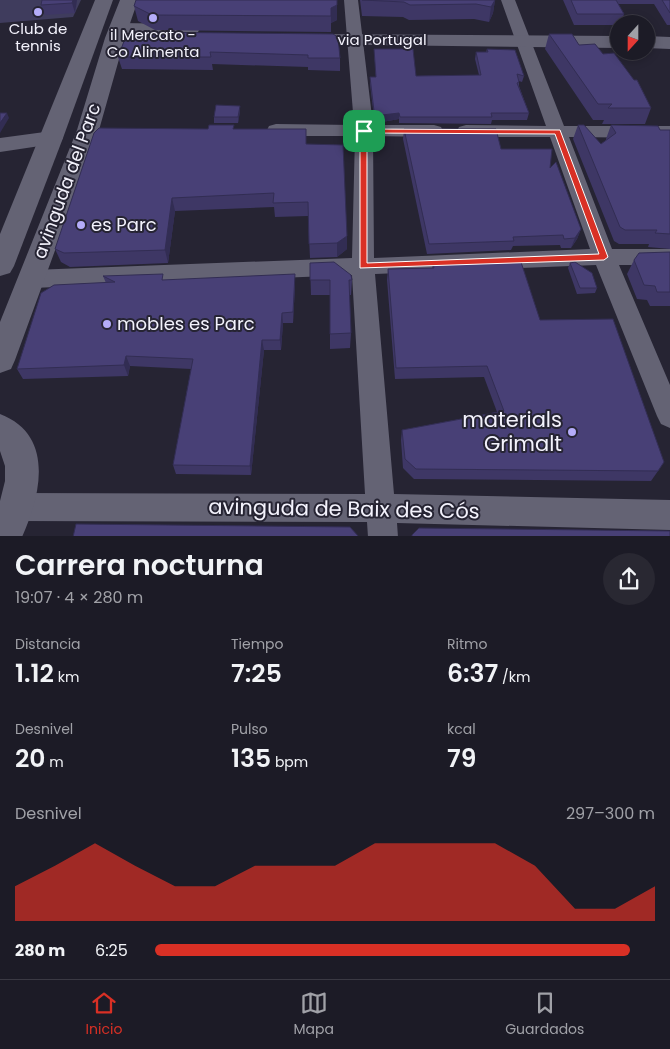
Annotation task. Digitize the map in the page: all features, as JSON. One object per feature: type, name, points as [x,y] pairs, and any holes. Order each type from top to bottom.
[{"type":"main road","name":"avinguda del Parc","points":[[0,266],[52,138],[104,0]]},
{"type":"main road","name":"avinguda del Parc","points":[[0,360],[32,279],[97,130],[116,34],[129,0]]},
{"type":"main road","name":"via Portugal","points":[[282,35],[522,36],[610,32]]},
{"type":"main road","points":[[655,32],[670,32]]},
{"type":"main road","points":[[116,34],[209,34]]},
{"type":"main road","name":"via Portugal","points":[[522,36],[610,41]]},
{"type":"main road","points":[[655,42],[670,43]]},
{"type":"main road","points":[[0,146],[52,138]]},
{"type":"main road","points":[[0,430],[11,436],[24,465],[17,507],[8,527],[0,536]]},
{"type":"street","points":[[351,0],[364,131],[363,266],[383,536]]},
{"type":"street","points":[[508,0],[604,257],[659,361],[670,416]]},
{"type":"street","points":[[255,130],[670,132]]},
{"type":"street","points":[[32,279],[604,257],[670,258]]},
{"type":"street","name":"avinguda de Baix des Cós","points":[[17,507],[381,508],[670,515]]},
{"type":"shaded area","name":"Club de tennis","points":[[0,0],[81,0],[73,17],[0,23]]},
{"type":"building","points":[[42,0],[73,0],[72,3],[41,5]]},
{"type":"building","points":[[136,0],[337,0],[337,5],[331,8],[331,16],[152,15],[134,6]]},
{"type":"building","points":[[362,0],[495,0],[491,7],[476,4],[410,5],[404,2]]},
{"type":"building","points":[[571,0],[616,0],[624,14],[577,14]]},
{"type":"building","points":[[662,0],[670,0],[670,13]]},
{"type":"building","points":[[135,32],[333,34],[338,37],[340,58],[308,58],[308,55],[210,52],[211,57],[118,57],[126,36]]},
{"type":"building","points":[[549,34],[572,34],[579,45],[595,44],[603,54],[610,53],[610,60],[619,60],[634,80],[637,80],[651,108],[608,108],[612,104],[598,104]]},
{"type":"building","points":[[374,49],[413,49],[416,76],[481,75],[476,52],[488,52],[487,49],[515,50],[524,76],[517,74],[519,82],[517,83],[529,113],[491,113],[492,117],[400,117],[399,113],[382,115],[374,111],[370,77],[376,77]]},
{"type":"building","points":[[216,105],[240,106],[238,117],[214,117]]},
{"type":"building","points":[[0,113],[7,113],[0,123]]},
{"type":"building","points":[[209,125],[234,125],[233,129],[306,129],[306,144],[343,145],[347,236],[337,243],[309,244],[308,202],[273,203],[274,193],[172,198],[165,250],[64,253],[55,249],[94,133],[99,128],[208,129]]},
{"type":"building","points":[[578,125],[584,125],[601,144],[616,133],[611,125],[658,126],[660,130],[670,130],[670,234],[655,233],[657,230],[625,230],[620,227]]},
{"type":"building","points":[[404,129],[496,129],[501,149],[552,149],[550,168],[556,162],[581,229],[575,238],[564,239],[563,235],[513,237],[514,241],[429,244]]},
{"type":"building","points":[[670,252],[670,292],[657,292],[655,286],[644,285],[634,260],[639,253]]},
{"type":"building","points":[[520,259],[540,320],[613,319],[664,462],[658,471],[416,469],[405,459],[402,430],[504,411],[487,366],[396,368],[388,269],[434,268],[433,262]]},
{"type":"building","points":[[334,262],[351,275],[352,280],[349,280],[351,333],[330,334],[330,280],[310,280],[310,263]]},
{"type":"building","points":[[575,262],[592,273],[597,288],[580,288],[570,263]]},
{"type":"building","points":[[163,274],[162,280],[295,274],[293,312],[282,313],[280,340],[262,340],[250,466],[173,465],[193,359],[126,356],[124,365],[17,369],[41,293],[54,285],[115,282],[103,276]]},
{"type":"building","points":[[76,524],[350,527],[358,536],[73,536]]},
{"type":"building","points":[[419,528],[670,531],[670,536],[412,535]]},
{"type":"place","name":"Club de tennis","points":[[38,12]]},
{"type":"place","name":"il Mercato - Co Alimenta","points":[[153,18]]},
{"type":"place","name":"es Parc","points":[[81,225]]},
{"type":"place","name":"mobles es Parc","points":[[107,324]]},
{"type":"place","name":"materials Grimalt","points":[[572,432]]},
{"type":"route","points":[[364,131],[558,132],[604,257],[363,266],[364,131]]}]
